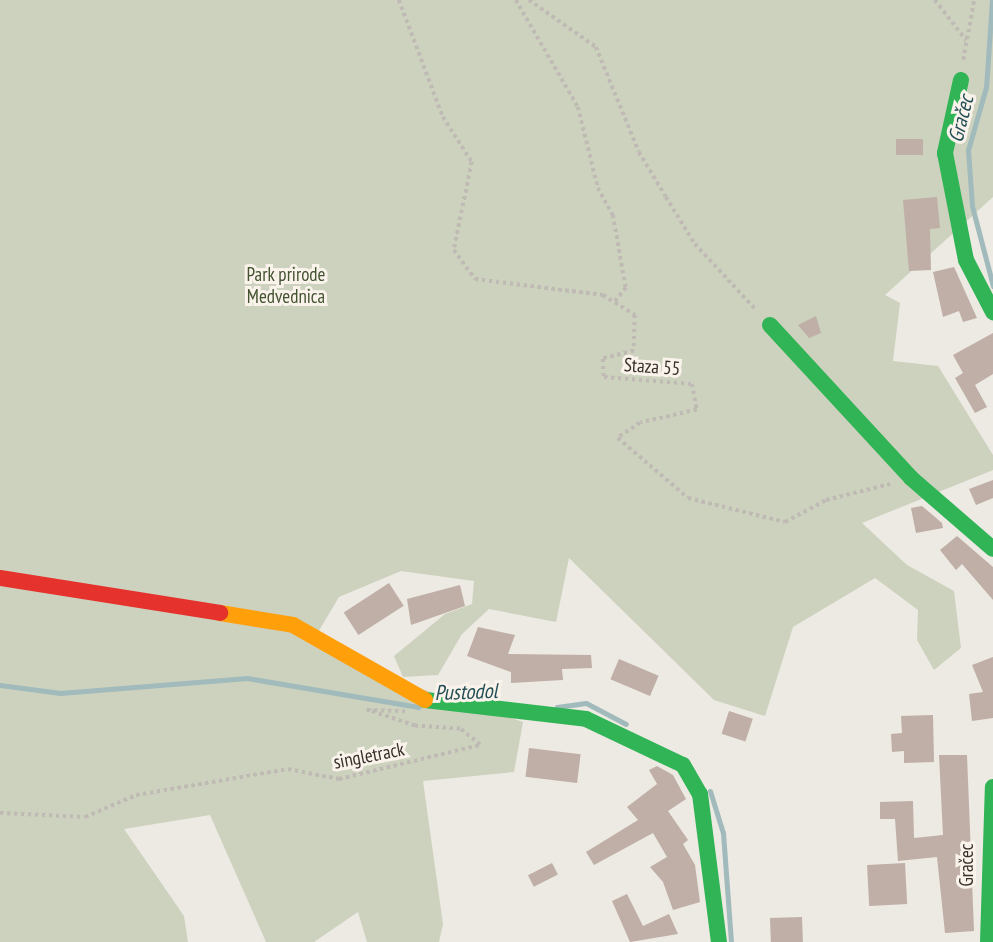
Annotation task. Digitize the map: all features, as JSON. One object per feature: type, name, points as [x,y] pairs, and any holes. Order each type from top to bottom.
[{"type":"street","points":[[961,80],[945,153],[966,260],[993,312]]},
{"type":"street","points":[[770,325],[911,478],[993,549]]},
{"type":"street","points":[[0,578],[293,625],[438,705],[483,713],[586,719],[683,765],[707,816],[719,942]]},
{"type":"street","name":"Gračec","points":[[988,942],[993,788]]},
{"type":"path","points":[[399,0],[443,117],[472,162],[454,250],[461,260],[475,279],[603,295],[615,302],[626,288],[613,215],[598,188],[578,107],[516,0]]},
{"type":"path","points":[[529,0],[596,47],[639,152],[695,244],[770,325]]},
{"type":"path","points":[[936,0],[966,40]]},
{"type":"path","points":[[961,80],[975,0]]},
{"type":"path","name":"Staza 55","points":[[615,302],[635,315],[634,351],[603,359],[604,377],[692,384],[697,410],[640,423],[618,438],[688,498],[785,522],[826,500],[911,478]]},
{"type":"path","name":"singletrack","points":[[0,813],[85,817],[136,795],[288,769],[339,779],[480,745],[460,729],[415,726],[367,710],[404,711],[438,705]]},
{"type":"green space","name":"Park prirode Medvednica","points":[[0,0],[993,0],[993,197],[885,295],[900,303],[893,361],[938,366],[993,455],[993,470],[862,523],[907,565],[954,591],[961,648],[934,670],[917,640],[918,610],[875,578],[793,627],[765,716],[714,700],[569,558],[556,622],[489,609],[462,634],[438,675],[403,677],[394,656],[445,614],[472,604],[474,581],[401,571],[339,597],[314,639],[357,668],[523,722],[514,772],[423,781],[443,924],[439,942],[367,942],[358,912],[314,942],[266,942],[210,815],[124,829],[184,916],[188,942],[0,942]]},
{"type":"building","points":[[896,139],[923,139],[923,155],[896,155]]},
{"type":"building","points":[[937,197],[940,228],[930,229],[931,270],[909,271],[903,200]]},
{"type":"building","points":[[954,267],[977,318],[963,322],[959,311],[943,317],[933,272]]},
{"type":"building","points":[[816,316],[821,333],[809,338],[798,325]]},
{"type":"building","points":[[993,333],[993,374],[975,385],[987,407],[975,413],[955,378],[963,373],[953,355]]},
{"type":"building","points":[[993,480],[993,498],[976,505],[969,489]]},
{"type":"building","points":[[922,506],[942,523],[943,528],[916,533],[911,508]]},
{"type":"building","points":[[957,536],[993,567],[993,600],[962,564],[956,570],[940,550]]},
{"type":"building","points":[[389,583],[404,606],[358,635],[344,612]]},
{"type":"building","points":[[460,585],[465,606],[411,625],[407,599]]},
{"type":"building","points":[[478,627],[515,635],[508,654],[591,655],[592,668],[562,669],[563,680],[511,683],[511,672],[467,656]]},
{"type":"building","points":[[993,657],[993,718],[972,721],[969,694],[983,692],[972,665]]},
{"type":"building","points":[[619,659],[659,676],[650,696],[610,679]]},
{"type":"building","points":[[729,711],[753,719],[745,742],[722,734]]},
{"type":"building","points":[[933,715],[934,762],[904,763],[904,751],[892,752],[891,734],[902,733],[901,716]]},
{"type":"building","points":[[529,748],[581,754],[577,783],[525,777]]},
{"type":"building","points":[[939,755],[967,755],[974,931],[945,933],[937,857],[898,861],[895,819],[880,819],[880,802],[913,801],[914,838],[943,835]]},
{"type":"building","points":[[657,766],[673,775],[686,799],[668,811],[688,840],[683,844],[695,865],[700,902],[673,910],[663,882],[650,867],[667,857],[653,833],[594,865],[586,852],[638,820],[627,807],[657,784],[649,770]]},
{"type":"building","points":[[552,863],[558,875],[534,887],[528,875]]},
{"type":"building","points":[[905,863],[907,904],[869,906],[867,865]]},
{"type":"building","points":[[627,894],[643,926],[669,914],[678,934],[630,942],[612,901]]},
{"type":"building","points":[[802,917],[803,942],[771,942],[770,918]]},
{"type":"waterway","name":"Gračec","points":[[992,0],[986,87],[968,150],[972,206],[993,286]]},
{"type":"waterway","name":"Pustodol","points":[[0,685],[60,693],[247,678],[419,707]]},
{"type":"waterway","name":"Pustodol","points":[[557,707],[586,703],[626,724]]},
{"type":"waterway","name":"Pustodol","points":[[710,791],[723,833],[731,942]]},
{"type":"traffic: fast","points":[[961,80],[945,153],[966,260],[993,312]]},
{"type":"traffic: fast","points":[[770,325],[911,478],[993,549]]},
{"type":"traffic: fast","points":[[425,700],[586,719],[683,765],[700,794],[719,942]]},
{"type":"traffic: fast","points":[[988,942],[993,787]]},
{"type":"traffic: slow","points":[[220,613],[293,625],[425,700]]},
{"type":"traffic: jam","points":[[0,578],[220,613]]}]
